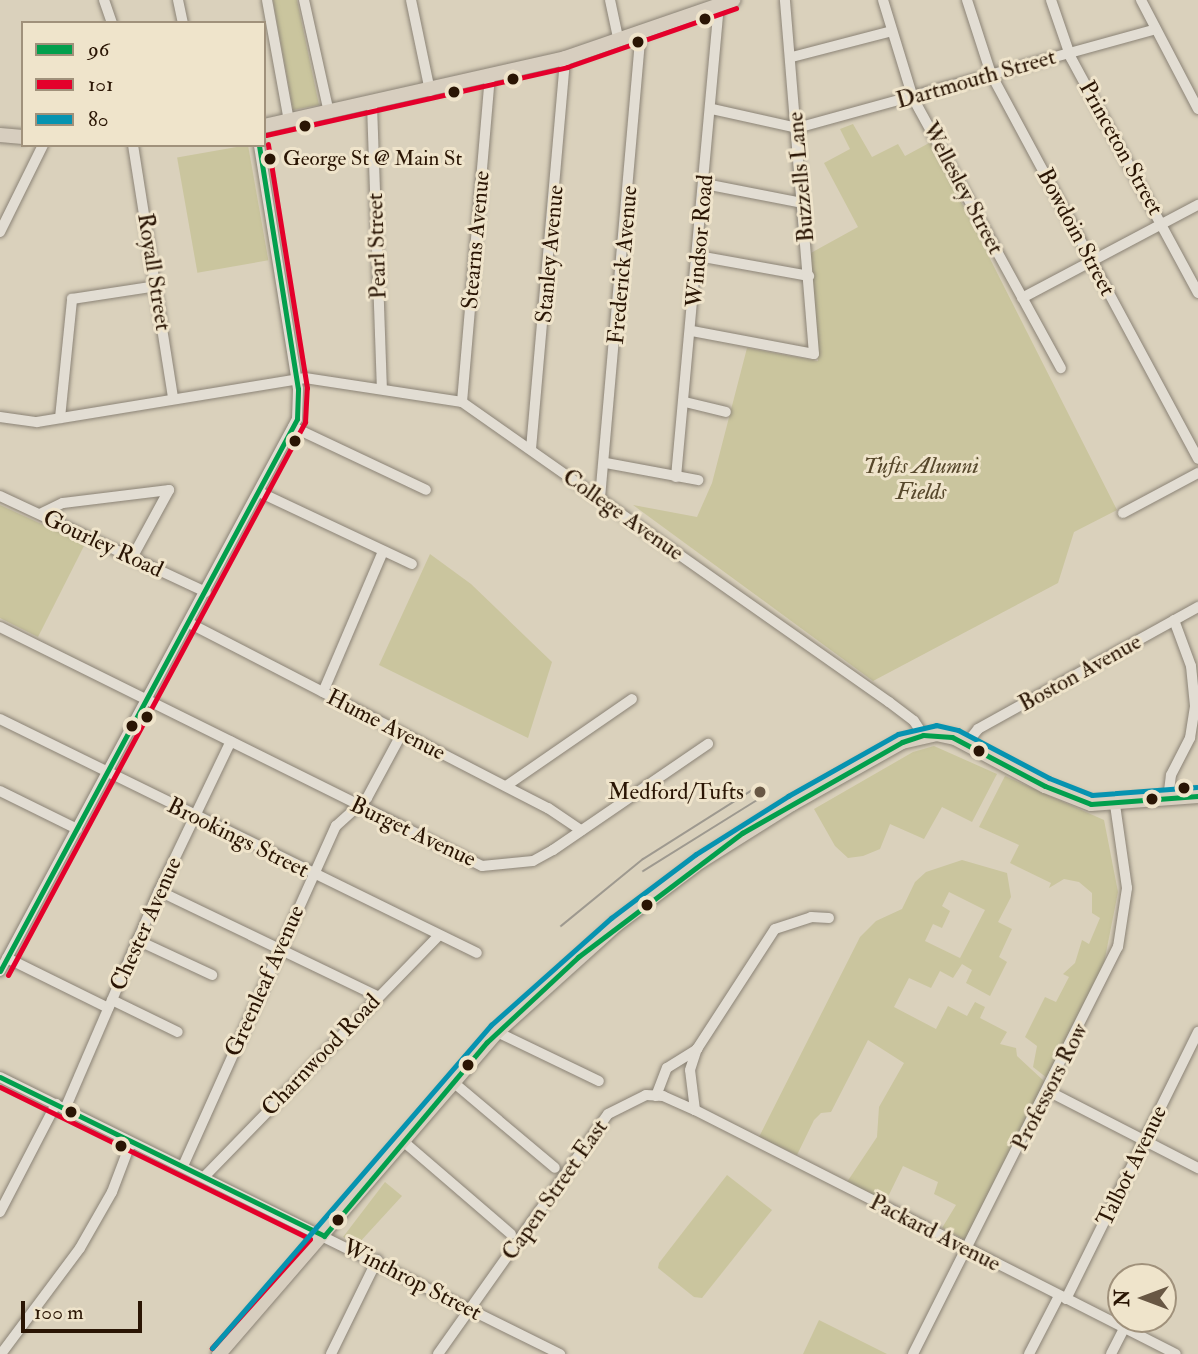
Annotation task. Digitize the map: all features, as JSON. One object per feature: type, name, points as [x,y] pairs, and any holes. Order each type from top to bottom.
[{"type":"main road","points":[[266,126],[372,105],[565,58],[724,2]]},
{"type":"main road","points":[[0,135],[21,137]]},
{"type":"main road","points":[[219,1354],[324,1236],[497,1032],[616,925],[701,861],[803,797],[902,741],[923,735],[944,734],[1045,786],[1091,804],[1115,805],[1198,796]]},
{"type":"street","points":[[104,0],[110,21]]},
{"type":"street","points":[[178,0],[183,21]]},
{"type":"street","points":[[267,0],[289,121]]},
{"type":"street","points":[[304,0],[329,113]]},
{"type":"street","points":[[411,0],[429,91]]},
{"type":"street","points":[[610,0],[618,38]]},
{"type":"street","name":"Buzzells Lane","points":[[692,331],[814,354],[792,57],[785,0]]},
{"type":"street","name":"Wellesley Street","points":[[883,0],[913,98],[1061,368]]},
{"type":"street","name":"Bowdoin Street","points":[[967,0],[991,74],[1198,459]]},
{"type":"street","name":"Princeton Street","points":[[1051,0],[1069,53],[1198,293]]},
{"type":"street","points":[[1141,0],[1198,109]]},
{"type":"street","name":"Windsor Road","points":[[676,477],[724,2]]},
{"type":"street","name":"Dartmouth Street","points":[[797,128],[1156,29]]},
{"type":"street","points":[[792,57],[892,30]]},
{"type":"street","name":"Frederick Avenue","points":[[600,498],[606,463],[641,31]]},
{"type":"street","name":"Stanley Avenue","points":[[531,449],[565,58]]},
{"type":"street","name":"Stearns Avenue","points":[[462,402],[490,78]]},
{"type":"street","name":"Pearl Street","points":[[372,105],[382,387]]},
{"type":"street","points":[[712,109],[797,128]]},
{"type":"street","points":[[0,232],[42,147]]},
{"type":"street","name":"Royall Street","points":[[134,147],[173,398]]},
{"type":"street","points":[[0,971],[206,592],[293,427],[299,408],[297,379],[259,147]]},
{"type":"street","points":[[705,184],[803,203]]},
{"type":"street","points":[[1022,298],[1198,205]]},
{"type":"street","points":[[698,256],[809,276]]},
{"type":"street","points":[[60,418],[72,299],[157,286]]},
{"type":"street","name":"College Avenue","points":[[0,417],[21,423],[297,379],[382,387],[462,402],[879,695],[903,713],[923,735]]},
{"type":"street","points":[[685,402],[726,412]]},
{"type":"street","points":[[293,427],[426,490]]},
{"type":"street","points":[[606,463],[698,480]]},
{"type":"street","points":[[1123,513],[1198,473]]},
{"type":"street","points":[[40,514],[63,503],[169,490],[132,558]]},
{"type":"street","points":[[259,492],[412,564]]},
{"type":"street","name":"Gourley Road","points":[[0,496],[206,592]]},
{"type":"street","points":[[323,692],[383,551]]},
{"type":"street","name":"Boston Avenue","points":[[966,744],[978,729],[1198,607]]},
{"type":"street","points":[[1168,799],[1171,775],[1181,762],[1196,720],[1191,666],[1174,620]]},
{"type":"street","name":"Hume Avenue","points":[[189,623],[506,786],[581,830]]},
{"type":"street","name":"Burget Avenue","points":[[0,627],[482,866],[533,861],[708,744]]},
{"type":"street","points":[[1184,648],[1198,646]]},
{"type":"street","points":[[506,786],[632,699]]},
{"type":"street","name":"Brookings Street","points":[[0,719],[106,775],[477,953]]},
{"type":"street","name":"Greenleaf Avenue","points":[[183,1166],[279,947],[336,826],[358,806],[402,733]]},
{"type":"street","name":"Chester Avenue","points":[[0,1212],[61,1107],[159,891],[231,741]]},
{"type":"street","points":[[0,791],[77,829]]},
{"type":"street","name":"Professors Row","points":[[914,1354],[1118,947],[1127,888],[1115,805]]},
{"type":"street","points":[[159,891],[377,996]]},
{"type":"street","points":[[695,1110],[690,1083],[697,1049],[775,929],[811,916],[830,918]]},
{"type":"street","name":"Charnwood Road","points":[[205,1176],[438,936]]},
{"type":"street","points":[[137,940],[212,975]]},
{"type":"street","points":[[7,958],[178,1032]]},
{"type":"street","points":[[497,1032],[600,1081]]},
{"type":"street","name":"Talbot Avenue","points":[[1029,1354],[1063,1297],[1198,1032]]},
{"type":"street","points":[[695,1110],[656,1096],[667,1068],[697,1049]]},
{"type":"street","name":"Winthrop Street","points":[[0,1077],[377,1260],[560,1354]]},
{"type":"street","points":[[453,1082],[555,1168]]},
{"type":"street","points":[[1048,1091],[1198,1168]]},
{"type":"street","name":"Capen Street East","points":[[438,1354],[608,1114],[627,1101],[656,1096]]},
{"type":"street","name":"Packard Avenue","points":[[695,1110],[1107,1319]]},
{"type":"street","points":[[1,1354],[80,1248],[112,1192],[131,1142]]},
{"type":"street","points":[[404,1142],[511,1234]]},
{"type":"street","points":[[331,1354],[377,1260]]},
{"type":"street","points":[[1111,1354],[1122,1333]]},
{"type":"street","name":"Packard Avenue","points":[[1134,1333],[1176,1354]]},
{"type":"green space","points":[[273,0],[297,0],[319,105],[293,110]]},
{"type":"green space","name":"Tufts Alumni Fields","points":[[853,124],[872,157],[898,144],[905,156],[931,142],[1117,510],[1074,532],[1058,583],[873,681],[633,505],[697,517],[712,483],[747,348],[818,361],[809,254],[858,227],[824,163],[850,149],[840,129]]},
{"type":"green space","points":[[248,147],[268,260],[197,273],[177,158]]},
{"type":"green space","points":[[0,505],[85,544],[38,637],[0,618]]},
{"type":"green space","points":[[430,554],[471,584],[552,662],[528,738],[379,665]]},
{"type":"green space","points":[[934,746],[997,774],[972,822],[942,807],[924,839],[890,824],[880,849],[863,856],[848,858],[835,846],[814,809],[913,752]]},
{"type":"green space","points":[[1005,776],[1104,820],[1118,892],[1104,963],[1047,1078],[1033,1067],[1037,1046],[1025,1037],[1045,997],[1056,1002],[1069,977],[1063,974],[1075,963],[1082,940],[1089,944],[1100,918],[1092,913],[1092,893],[1079,882],[1064,879],[1049,888],[1051,883],[1010,863],[1019,845],[979,827]]},
{"type":"green space","points":[[962,860],[1007,873],[1011,897],[998,922],[1012,929],[999,957],[1007,962],[990,996],[966,983],[972,970],[962,964],[953,978],[940,971],[931,988],[909,978],[894,1007],[936,1029],[948,1006],[967,1016],[975,1002],[985,1007],[980,1018],[1007,1032],[1000,1044],[1016,1048],[1017,1056],[1045,1082],[965,1240],[942,1228],[956,1205],[934,1194],[938,1182],[903,1166],[886,1201],[847,1182],[877,1137],[879,1107],[904,1063],[868,1040],[831,1112],[821,1113],[814,1120],[797,1155],[759,1137],[860,937],[876,921],[902,909],[915,882],[926,872]],"holes":[[[949,892],[985,910],[960,958],[925,941],[933,924],[942,928],[950,911],[942,906]]]},
{"type":"green space","points":[[727,1175],[772,1210],[702,1298],[694,1297],[658,1268],[659,1263]]},
{"type":"green space","points":[[385,1182],[402,1196],[358,1244],[343,1237]]},
{"type":"green space","points":[[819,1320],[887,1354],[803,1354]]},
{"type":"tram line","points":[[561,926],[643,859],[757,787]]},
{"type":"tram line","points":[[643,871],[762,797]]},
{"type":"transit line","name":"101","points":[[266,135],[567,67],[736,8]]},
{"type":"transit line","name":"101","points":[[8,975],[305,422],[307,388],[268,144]]},
{"type":"transit line","name":"96","points":[[0,971],[297,419],[298,389],[259,147]]},
{"type":"transit line","name":"80","points":[[212,1348],[491,1025],[611,918],[696,854],[788,796],[898,734],[936,725],[958,730],[1049,778],[1092,795],[1197,787]]},
{"type":"transit line","name":"96","points":[[0,1077],[324,1236],[487,1042],[578,957],[742,833],[902,742],[923,735],[952,737],[1045,786],[1091,804],[1198,796]]},
{"type":"transit line","name":"101","points":[[0,1087],[310,1239],[212,1348]]},
{"type":"place","name":"George St @ Main St","points":[[270,159]]},
{"type":"place","name":"Medford/Tufts","points":[[760,792]]}]
